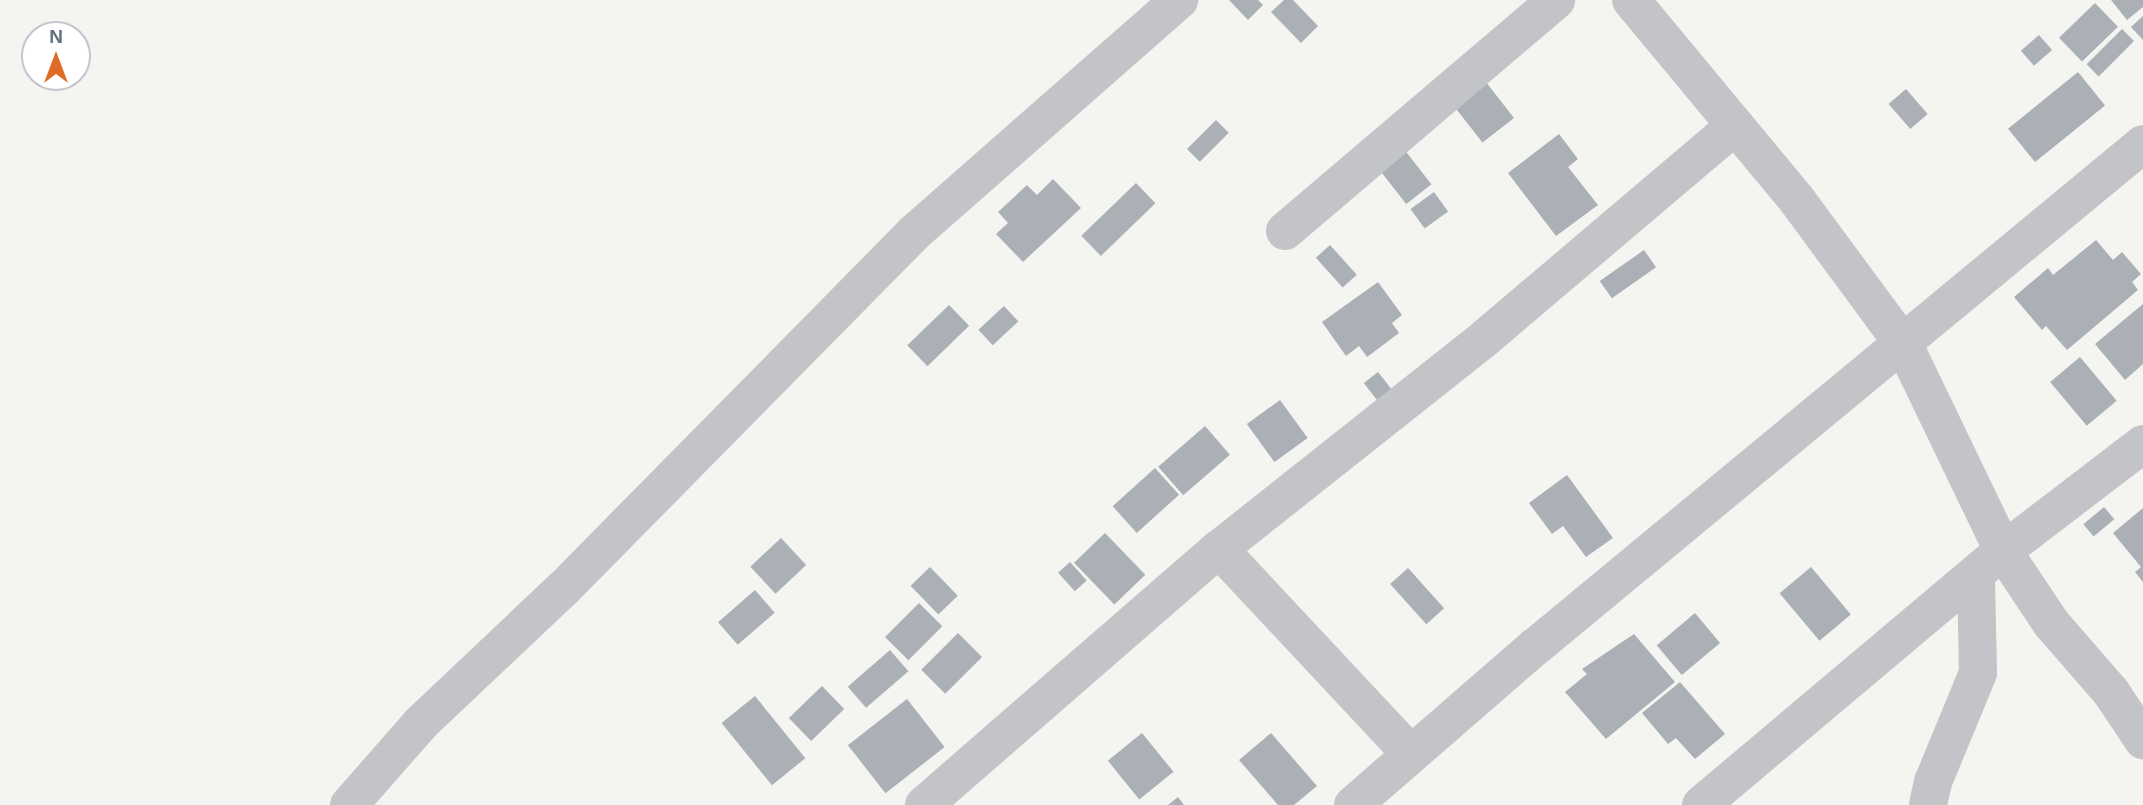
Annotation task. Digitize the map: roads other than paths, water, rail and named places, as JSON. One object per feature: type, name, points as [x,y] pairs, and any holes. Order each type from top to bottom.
[{"type":"street","points":[[349,805],[421,723],[564,588],[914,233],[1179,0]]},
{"type":"street","points":[[1286,231],[1556,0]]},
{"type":"street","points":[[1631,0],[1797,200],[1904,345],[1989,563],[2051,624],[2111,692],[2143,740]]},
{"type":"street","points":[[924,805],[1219,549],[1485,338],[1735,126]]},
{"type":"street","points":[[1353,805],[1694,514],[1904,345],[2143,144]]},
{"type":"street","points":[[1701,805],[1989,563],[2143,444]]},
{"type":"street","points":[[1219,549],[1411,754]]},
{"type":"street","points":[[1928,805],[1933,782],[1978,673],[1989,563]]}]
